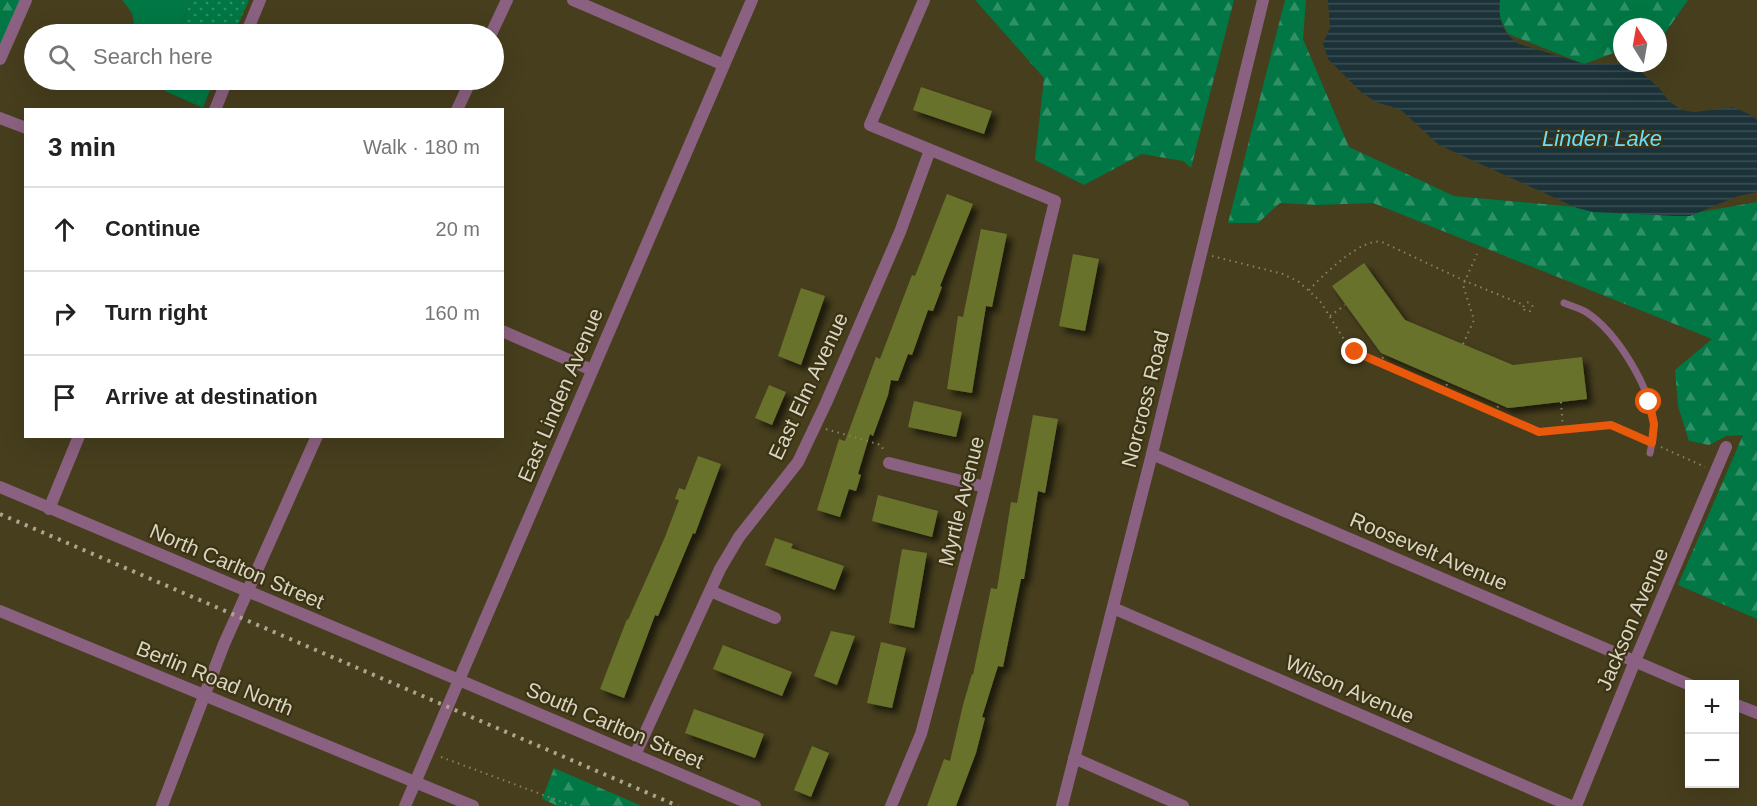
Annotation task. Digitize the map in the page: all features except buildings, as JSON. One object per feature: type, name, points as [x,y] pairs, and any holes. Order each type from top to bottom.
[{"type":"street","points":[[0,59],[26,0]]},
{"type":"street","points":[[250,24],[260,0]]},
{"type":"street","points":[[496,24],[507,0]]},
{"type":"street","points":[[573,0],[724,65]]},
{"type":"street","name":"East Linden Avenue","points":[[405,806],[752,0]]},
{"type":"street","points":[[924,0],[870,125],[930,150]]},
{"type":"street","name":"Norcross Road","points":[[1062,806],[1152,454],[1263,0]]},
{"type":"street","points":[[216,108],[223,90]]},
{"type":"street","points":[[458,108],[466,90]]},
{"type":"street","points":[[0,118],[24,127]]},
{"type":"street","name":"Myrtle Avenue","points":[[891,806],[921,734],[985,487],[1055,201],[930,150]]},
{"type":"street","name":"East Elm Avenue","points":[[635,755],[720,569],[739,537],[798,462],[900,232],[930,150]]},
{"type":"street","points":[[504,332],[592,370]]},
{"type":"street","points":[[50,509],[78,438]]},
{"type":"street","points":[[162,806],[224,644],[316,438]]},
{"type":"street","name":"Jackson Avenue","points":[[1576,806],[1726,447]]},
{"type":"street","name":"Roosevelt Avenue","points":[[1152,454],[1685,682]]},
{"type":"street","points":[[889,463],[985,487]]},
{"type":"street","name":"North Carlton Street","points":[[0,488],[459,680]]},
{"type":"street","points":[[710,591],[775,618]]},
{"type":"street","name":"Wilson Avenue","points":[[1113,608],[1571,806]]},
{"type":"street","name":"Berlin Road North","points":[[0,611],[473,806]]},
{"type":"street","name":"South Carlton Street","points":[[459,680],[755,806]]},
{"type":"street","points":[[1739,706],[1757,713]]},
{"type":"street","points":[[1074,758],[1184,806]]},
{"type":"lane","points":[[1564,303],[1585,311],[1603,326],[1635,370],[1643,384],[1654,424],[1650,453]]},
{"type":"path","points":[[1309,290],[1341,260],[1373,241],[1382,242],[1465,281],[1524,305]]},
{"type":"path","points":[[1463,344],[1473,320],[1463,285],[1477,254]]},
{"type":"path","points":[[1212,256],[1290,276],[1320,301],[1350,349],[1380,364],[1539,432],[1611,425],[1705,467]]},
{"type":"path","points":[[1330,316],[1345,305]]},
{"type":"path","points":[[1380,364],[1384,355]]},
{"type":"path","points":[[1444,391],[1448,382]]},
{"type":"path","points":[[1561,402],[1563,429]]},
{"type":"path","points":[[1495,413],[1499,404]]},
{"type":"path","points":[[815,426],[881,445],[889,463]]},
{"type":"path","points":[[428,752],[573,806]]},
{"type":"green space","points":[[0,0],[24,0],[0,56]]},
{"type":"green space","points":[[122,0],[192,0],[181,24],[134,24],[132,13]]},
{"type":"green space","points":[[192,0],[249,0],[238,24],[181,24]]},
{"type":"green space","points":[[975,0],[1234,0],[1191,168],[1183,161],[1142,154],[1084,185],[1035,160],[1044,78]]},
{"type":"green space","points":[[1285,0],[1306,0],[1303,39],[1349,147],[1454,196],[1677,216],[1757,202],[1757,619],[1678,585],[1743,435],[1726,436],[1709,445],[1689,441],[1678,406],[1675,370],[1712,339],[1373,203],[1317,205],[1280,203],[1258,223],[1228,223]]},
{"type":"green space","points":[[1491,0],[1688,0],[1667,30],[1667,18],[1613,18],[1613,53],[1584,64],[1508,34]]},
{"type":"green space","points":[[164,90],[210,90],[203,108]]},
{"type":"green space","points":[[554,768],[642,806],[558,806],[542,799]]},
{"type":"water","name":"Linden Lake","points":[[1328,0],[1500,0],[1502,25],[1513,40],[1519,44],[1584,64],[1613,63],[1613,72],[1641,72],[1669,101],[1680,109],[1695,112],[1733,107],[1751,115],[1757,120],[1757,192],[1738,196],[1690,216],[1593,212],[1577,208],[1439,145],[1402,111],[1378,103],[1362,93],[1328,59],[1323,43],[1330,28]]},
{"type":"railway","points":[[0,514],[678,806]]},
{"type":"route","points":[[1355,352],[1539,432],[1611,425],[1652,443],[1654,424],[1649,402]]}]
